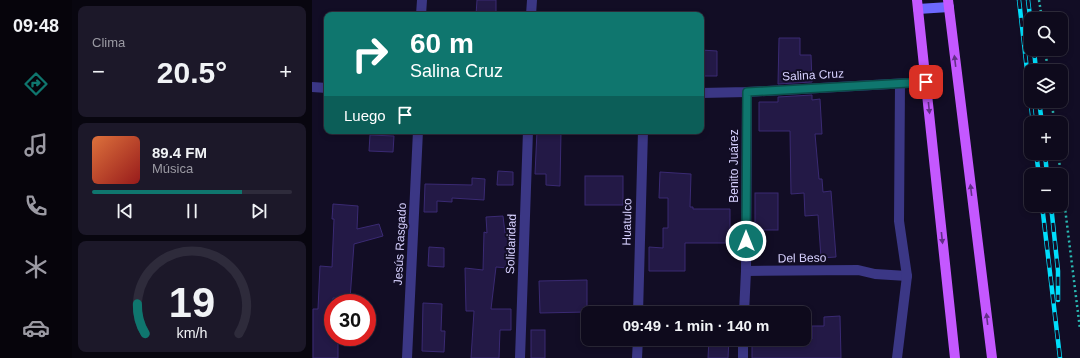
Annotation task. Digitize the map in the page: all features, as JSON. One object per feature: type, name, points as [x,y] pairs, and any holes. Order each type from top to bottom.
[{"type":"main road","points":[[955,358],[918,5],[948,4],[992,358]]},
{"type":"street","points":[[422,0],[422,12]]},
{"type":"street","points":[[531,12],[532,0]]},
{"type":"street","name":"Salina Cruz","points":[[704,93],[926,82]]},
{"type":"street","points":[[897,358],[907,276],[899,221],[900,84]]},
{"type":"street","points":[[312,87],[324,88]]},
{"type":"street","name":"Benito Juárez","points":[[744,306],[746,271],[747,92]]},
{"type":"street","name":"Jesús Rasgado","points":[[407,358],[418,134]]},
{"type":"street","name":"Solidaridad","points":[[520,358],[528,134]]},
{"type":"street","name":"Huatulco","points":[[638,306],[642,134]]},
{"type":"street","name":"Del Beso","points":[[746,271],[858,270],[875,274],[907,276]]},
{"type":"street","points":[[638,346],[638,358]]},
{"type":"street","points":[[742,358],[743,346]]},
{"type":"path","points":[[1039,0],[1041,12]]},
{"type":"path","points":[[1066,212],[1080,329]]},
{"type":"building","points":[[477,0],[496,0],[496,12],[476,12]]},
{"type":"building","points":[[779,38],[800,38],[800,55],[811,55],[812,82],[778,84]]},
{"type":"building","points":[[704,50],[717,51],[717,76],[704,76]]},
{"type":"building","points":[[812,95],[812,100],[820,99],[822,134],[815,134],[819,179],[822,179],[823,192],[831,191],[836,257],[821,258],[818,215],[805,216],[804,193],[791,194],[790,131],[759,131],[759,102],[778,102],[778,97]]},
{"type":"building","points":[[537,134],[561,134],[560,186],[546,185],[546,174],[535,174]]},
{"type":"building","points":[[370,135],[394,136],[393,152],[369,151]]},
{"type":"building","points":[[498,171],[513,172],[513,185],[497,185]]},
{"type":"building","points":[[660,172],[691,174],[690,207],[693,207],[693,209],[730,209],[730,243],[685,243],[685,271],[649,271],[649,247],[663,248],[663,228],[668,228],[668,198],[659,198]]},
{"type":"building","points":[[585,176],[623,176],[623,205],[585,205]]},
{"type":"building","points":[[472,178],[485,179],[484,200],[452,198],[452,202],[437,201],[437,212],[424,212],[425,184],[472,185]]},
{"type":"building","points":[[755,193],[778,193],[778,230],[755,230]]},
{"type":"building","points":[[333,204],[358,206],[357,229],[379,224],[383,236],[354,244],[350,294],[324,294],[324,346],[338,346],[338,358],[313,358],[313,309],[318,309],[320,266],[332,267],[334,219],[332,219]]},
{"type":"building","points":[[503,216],[505,233],[510,234],[508,268],[496,267],[491,309],[511,309],[511,330],[500,330],[499,358],[471,358],[474,311],[466,311],[465,268],[483,270],[484,232],[487,233],[486,217]]},
{"type":"building","points":[[429,247],[444,248],[444,267],[428,266]]},
{"type":"building","points":[[587,280],[587,306],[581,306],[581,312],[540,313],[539,281]]},
{"type":"building","points":[[423,303],[442,304],[441,331],[445,331],[444,352],[422,351]]},
{"type":"building","points":[[840,316],[841,358],[752,358],[752,346],[811,346],[812,326],[824,326],[824,317]]},
{"type":"building","points":[[531,330],[545,330],[545,358],[531,358]]},
{"type":"building","points":[[709,346],[729,346],[728,358],[708,358]]},
{"type":"railway","points":[[1019,0],[1032,116]]},
{"type":"railway","points":[[1028,0],[1029,12]]},
{"type":"railway","points":[[1035,56],[1035,64]]},
{"type":"railway","points":[[1040,108],[1041,116]]},
{"type":"railway","points":[[1037,160],[1038,168]]},
{"type":"railway","points":[[1046,160],[1046,168]]},
{"type":"railway","points":[[1043,212],[1060,358]]},
{"type":"railway","points":[[1052,212],[1058,271],[1058,300]]},
{"type":"route","points":[[746,241],[747,92],[926,82]]}]
